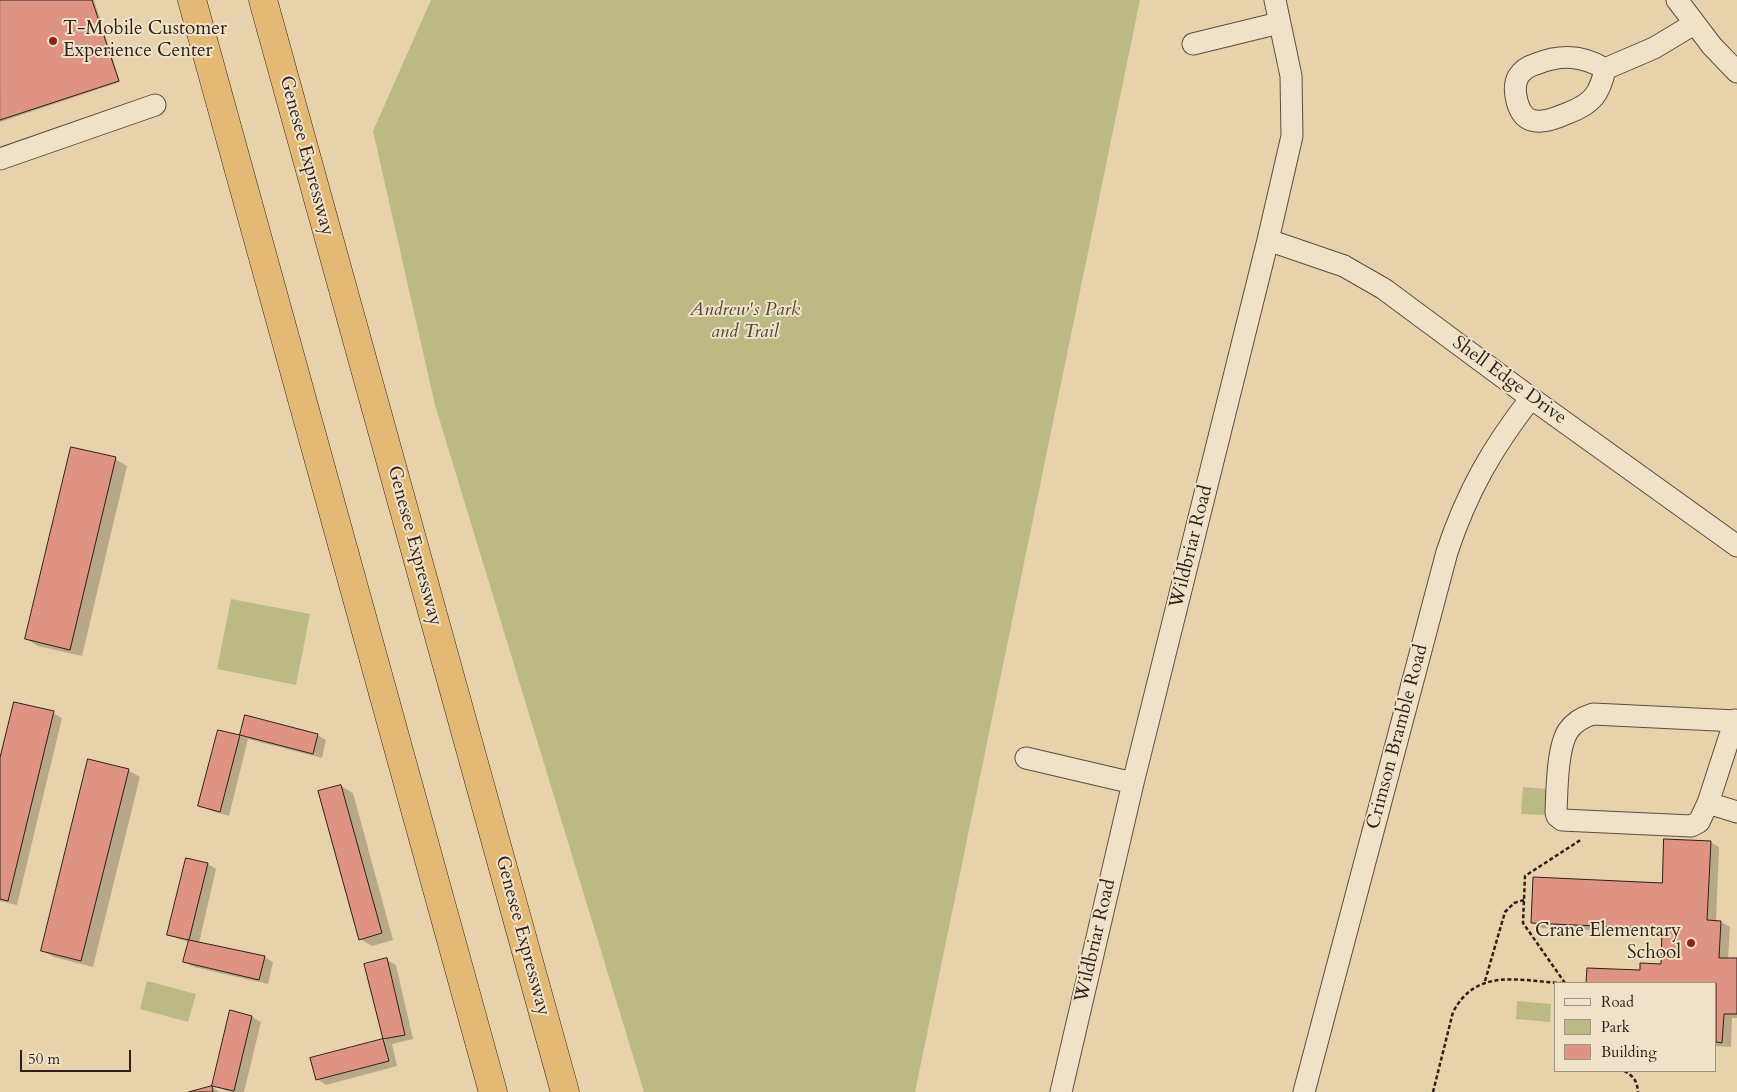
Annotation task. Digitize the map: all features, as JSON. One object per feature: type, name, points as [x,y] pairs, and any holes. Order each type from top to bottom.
[{"type":"highway","points":[[192,0],[493,1092]]},
{"type":"highway","name":"Genesee Expressway","points":[[263,0],[565,1092]]},
{"type":"street","name":"Wildbriar Road","points":[[1061,1092],[1133,783],[1268,240],[1292,136],[1291,76],[1275,0]]},
{"type":"street","points":[[1677,0],[1712,46],[1737,72]]},
{"type":"street","points":[[1193,44],[1279,23]]},
{"type":"street","points":[[1606,69],[1654,48],[1694,24]]},
{"type":"street","points":[[0,160],[155,105]]},
{"type":"street","name":"Shell Edge Drive","points":[[1268,240],[1344,266],[1384,289],[1531,398],[1737,546]]},
{"type":"street","name":"Crimson Bramble Road","points":[[1304,1092],[1447,552],[1461,514],[1489,457],[1507,428],[1531,398]]},
{"type":"street","points":[[1593,714],[1736,721],[1708,803],[1699,822],[1691,826],[1562,820],[1557,816],[1558,770],[1563,743],[1567,732],[1574,724],[1593,714]]},
{"type":"street","points":[[1026,758],[1133,783]]},
{"type":"street","points":[[1708,803],[1737,812]]},
{"type":"path","points":[[1562,982],[1523,923],[1525,876],[1583,838]]},
{"type":"path","points":[[1485,981],[1505,912],[1514,903],[1524,900]]},
{"type":"path","points":[[1433,1092],[1453,1012],[1459,1000],[1485,981],[1498,979],[1554,982]]},
{"type":"path","points":[[1626,1072],[1633,1076],[1638,1092]]},
{"type":"green space","name":"Andrew's Park and Trail","points":[[431,0],[1140,0],[915,1092],[644,1092],[435,405],[373,131]]},
{"type":"green space","points":[[231,599],[310,614],[296,685],[217,669]]},
{"type":"green space","points":[[1523,787],[1548,789],[1547,815],[1521,814]]},
{"type":"green space","points":[[147,981],[196,994],[188,1022],[140,1009]]},
{"type":"green space","points":[[1517,1001],[1551,1004],[1550,1022],[1516,1019]]},
{"type":"building","name":"T-Mobile Customer Experience Center","points":[[0,0],[92,0],[119,81],[0,120]]},
{"type":"building","points":[[71,447],[116,457],[70,650],[25,639]]},
{"type":"building","points":[[14,702],[54,711],[8,901],[0,899],[0,758]]},
{"type":"building","points":[[245,715],[318,734],[313,754],[240,735]]},
{"type":"building","points":[[218,730],[240,735],[220,812],[198,806]]},
{"type":"building","points":[[88,759],[129,769],[81,961],[41,951]]},
{"type":"building","points":[[341,785],[382,933],[359,940],[318,791]]},
{"type":"building","name":"Crane Elementary School","points":[[1664,839],[1711,841],[1707,920],[1721,921],[1719,958],[1737,958],[1737,1014],[1724,1014],[1722,1043],[1717,1042],[1717,982],[1586,982],[1587,968],[1640,970],[1640,963],[1661,964],[1662,929],[1531,923],[1533,877],[1662,883]]},
{"type":"building","points":[[186,858],[208,863],[189,940],[167,935]]},
{"type":"building","points":[[189,940],[265,956],[259,980],[183,962]]},
{"type":"building","points":[[387,958],[405,1035],[383,1039],[364,964]]},
{"type":"building","points":[[230,1010],[252,1016],[234,1091],[212,1086]]},
{"type":"building","points":[[383,1039],[389,1061],[316,1080],[310,1058]]},
{"type":"building","points":[[212,1086],[213,1092],[189,1092]]},
{"type":"place","name":"T-Mobile Customer Experience Center","points":[[53,41]]},
{"type":"place","name":"Crane Elementary School","points":[[1691,943]]}]
